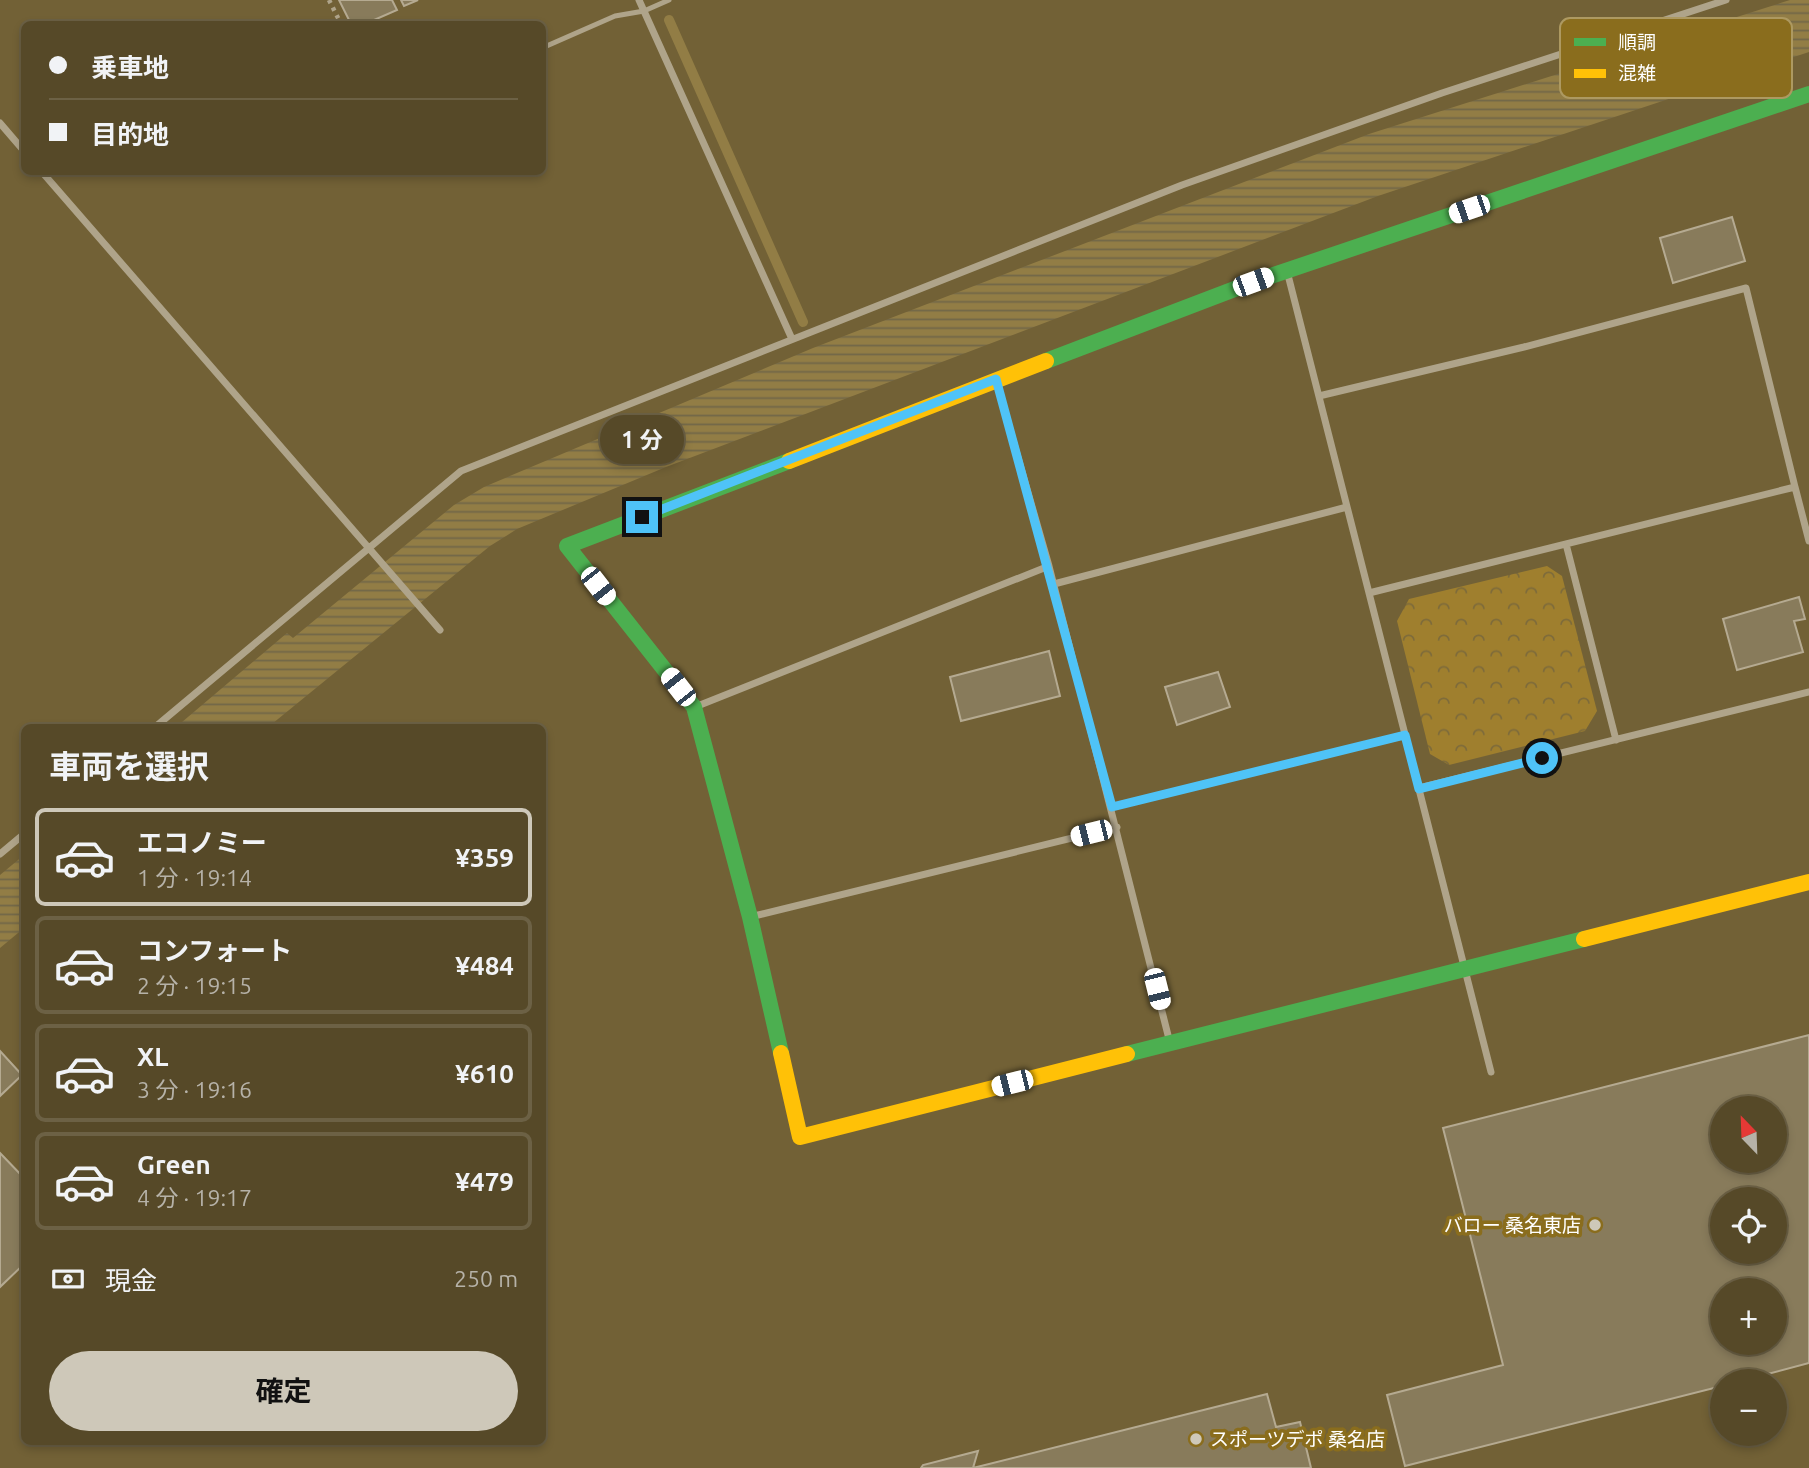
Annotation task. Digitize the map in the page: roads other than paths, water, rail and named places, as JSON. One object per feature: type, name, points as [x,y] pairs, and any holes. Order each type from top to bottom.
[{"type":"street","points":[[639,0],[792,339]]},
{"type":"street","points":[[1671,18],[1726,0]]},
{"type":"street","points":[[159,724],[370,550],[461,471],[1195,181],[1442,93],[1560,54]]},
{"type":"street","points":[[1809,94],[1287,271],[996,379],[567,546],[694,707],[750,917],[800,1137],[1809,882]]},
{"type":"street","points":[[0,123],[21,148]]},
{"type":"street","points":[[45,175],[440,630]]},
{"type":"street","points":[[1287,271],[1491,1072]]},
{"type":"street","points":[[1319,396],[1524,347],[1746,288],[1809,541]]},
{"type":"street","points":[[996,379],[1054,584],[1170,1043]]},
{"type":"street","points":[[1369,593],[1795,487]]},
{"type":"street","points":[[1800,507],[1809,504]]},
{"type":"street","points":[[1054,584],[1347,508]]},
{"type":"street","points":[[1566,544],[1615,740]]},
{"type":"street","points":[[694,707],[1049,566]]},
{"type":"street","points":[[1419,789],[1809,692]]},
{"type":"street","points":[[1112,807],[1405,735]]},
{"type":"street","points":[[750,917],[1117,827]]},
{"type":"street","points":[[0,854],[21,836]]},
{"type":"lane","points":[[546,46],[615,16],[644,11],[669,0]]},
{"type":"waterway","points":[[669,20],[803,322]]},
{"type":"place","name":"バロー 桑名東店","points":[[1595,1225]]},
{"type":"place","name":"スポーツデポ 桑名店","points":[[1196,1439]]}]
